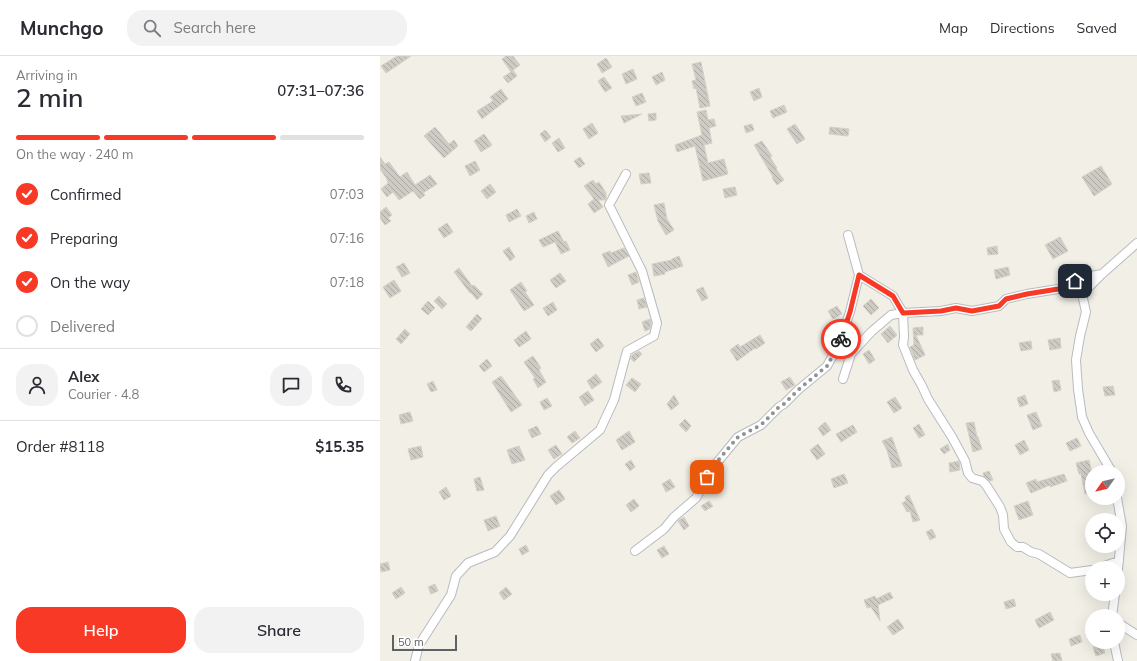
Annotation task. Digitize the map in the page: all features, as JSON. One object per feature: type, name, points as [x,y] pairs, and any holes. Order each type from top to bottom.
[{"type":"street","points":[[415,661],[419,645],[451,595],[456,576],[468,563],[495,552],[510,536],[548,475],[600,430],[614,400],[626,351],[654,336],[657,323],[642,271],[608,205],[626,174]]},
{"type":"street","points":[[635,550],[664,529],[674,517],[696,498],[710,470],[738,437],[761,425],[798,390],[827,366],[837,348],[848,319],[859,275],[848,236]]},
{"type":"street","points":[[1082,294],[1137,243]]},
{"type":"street","points":[[843,379],[851,354],[871,332],[891,315],[941,311],[956,308],[972,311],[999,306],[1006,299],[1058,289],[1086,277],[1102,274]]},
{"type":"street","points":[[859,275],[893,296],[903,313],[903,345],[913,370],[928,399],[965,461],[968,473],[972,478],[982,481],[986,485],[1000,507],[1003,515],[1004,529],[1011,542],[1017,547],[1024,547],[1031,552],[1039,554],[1070,573],[1085,571]]},
{"type":"street","points":[[1086,277],[1082,294],[1086,312],[1076,360],[1078,389],[1082,417],[1089,433],[1108,465]]},
{"type":"street","points":[[1118,505],[1122,526],[1118,561]]},
{"type":"street","points":[[1125,627],[1137,635]]},
{"type":"street","points":[[1115,649],[1118,661]]},
{"type":"building","points":[[397,56],[411,56],[386,73],[381,66]]},
{"type":"building","points":[[506,56],[513,56],[520,65],[513,70],[517,76],[508,83],[503,77],[511,72],[502,59]]},
{"type":"building","points":[[606,58],[612,67],[602,73],[597,64]]},
{"type":"building","points":[[701,62],[710,106],[700,108],[696,88],[694,89],[692,81],[696,80],[692,64]]},
{"type":"building","points":[[633,69],[637,79],[626,84],[622,74]]},
{"type":"building","points":[[662,72],[665,80],[656,85],[652,77]]},
{"type":"building","points":[[604,77],[612,88],[605,92],[598,81]]},
{"type":"building","points":[[759,88],[762,97],[754,101],[750,92]]},
{"type":"building","points":[[501,89],[508,99],[482,119],[477,111],[493,101],[490,97]]},
{"type":"building","points":[[642,93],[646,102],[636,106],[632,97]]},
{"type":"building","points":[[784,105],[787,112],[773,118],[770,111]]},
{"type":"building","points":[[706,110],[708,120],[714,119],[716,126],[709,128],[712,143],[704,145],[708,163],[724,159],[728,174],[703,181],[695,146],[677,152],[675,145],[702,135],[697,112]]},
{"type":"building","points":[[656,113],[656,120],[649,121],[648,114]]},
{"type":"building","points":[[642,114],[624,123],[621,116]]},
{"type":"building","points":[[592,123],[598,133],[589,139],[583,129]]},
{"type":"building","points":[[752,124],[754,130],[746,133],[744,126]]},
{"type":"building","points":[[795,124],[805,139],[797,144],[787,129]]},
{"type":"building","points":[[435,127],[449,144],[454,140],[458,146],[444,158],[424,136]]},
{"type":"building","points":[[830,127],[849,129],[848,136],[829,134]]},
{"type":"building","points":[[545,130],[551,137],[545,142],[540,134]]},
{"type":"building","points":[[484,134],[492,145],[481,152],[474,141]]},
{"type":"building","points":[[559,138],[565,148],[558,152],[552,143]]},
{"type":"building","points":[[762,141],[772,156],[770,157],[777,168],[776,169],[784,180],[777,185],[754,145]]},
{"type":"building","points":[[380,157],[385,164],[389,162],[400,177],[407,172],[415,185],[430,175],[437,184],[423,193],[425,195],[420,199],[413,191],[399,200],[393,192],[387,197],[381,189],[388,183],[380,169]]},
{"type":"building","points":[[580,157],[585,164],[579,168],[574,161]]},
{"type":"building","points":[[475,161],[480,170],[470,176],[465,166]]},
{"type":"building","points":[[1101,166],[1112,184],[1094,196],[1082,177]]},
{"type":"building","points":[[649,173],[651,183],[641,184],[639,174]]},
{"type":"building","points":[[593,180],[596,184],[599,182],[606,193],[606,200],[598,200],[603,207],[594,213],[588,204],[594,199],[584,186]]},
{"type":"building","points":[[490,184],[496,192],[487,199],[481,191]]},
{"type":"building","points":[[735,187],[737,195],[725,198],[723,189]]},
{"type":"building","points":[[664,203],[667,219],[674,230],[666,235],[658,221],[654,205]]},
{"type":"building","points":[[386,207],[392,215],[388,218],[391,221],[385,225],[380,218],[380,212]]},
{"type":"building","points":[[517,209],[521,216],[509,222],[506,215]]},
{"type":"building","points":[[534,212],[537,219],[529,223],[526,216]]},
{"type":"building","points":[[447,223],[453,232],[444,238],[438,229]]},
{"type":"building","points":[[558,231],[564,242],[566,241],[570,250],[561,254],[555,242],[543,247],[539,240]]},
{"type":"building","points":[[1060,237],[1068,251],[1053,259],[1045,245]]},
{"type":"building","points":[[997,246],[998,254],[988,255],[987,248]]},
{"type":"building","points":[[509,247],[515,257],[510,261],[503,251]]},
{"type":"building","points":[[624,248],[629,256],[608,267],[602,254],[610,251],[611,253]]},
{"type":"building","points":[[679,256],[683,266],[665,272],[665,274],[654,276],[652,264],[672,260]]},
{"type":"building","points":[[404,263],[410,273],[402,277],[396,267]]},
{"type":"building","points":[[1008,267],[1010,275],[996,279],[994,270]]},
{"type":"building","points":[[459,268],[472,286],[474,285],[483,294],[477,300],[454,272]]},
{"type":"building","points":[[636,272],[639,282],[632,285],[628,275]]},
{"type":"building","points":[[560,273],[566,281],[556,288],[550,280]]},
{"type":"building","points":[[394,280],[401,291],[390,298],[383,287]]},
{"type":"building","points":[[521,282],[527,291],[525,292],[534,305],[524,311],[510,290]]},
{"type":"building","points":[[703,287],[708,298],[702,301],[696,290]]},
{"type":"building","points":[[439,296],[447,304],[442,309],[434,301]]},
{"type":"building","points":[[644,298],[647,307],[639,309],[637,300]]},
{"type":"building","points":[[871,299],[879,308],[871,315],[863,306]]},
{"type":"building","points":[[428,301],[435,308],[428,315],[421,309]]},
{"type":"building","points":[[553,302],[557,310],[548,316],[543,308]]},
{"type":"building","points":[[837,306],[842,314],[833,319],[828,311]]},
{"type":"building","points":[[477,314],[482,319],[471,331],[466,327]]},
{"type":"building","points":[[650,319],[650,329],[645,331],[642,322]]},
{"type":"building","points":[[890,326],[897,335],[888,343],[881,334]]},
{"type":"building","points":[[923,327],[923,335],[916,335],[925,355],[915,360],[910,347],[914,345],[913,328]]},
{"type":"building","points":[[405,329],[410,334],[401,344],[396,339]]},
{"type":"building","points":[[526,331],[531,339],[519,347],[514,340]]},
{"type":"building","points":[[853,332],[857,339],[852,344],[847,336]]},
{"type":"building","points":[[760,335],[765,343],[756,349],[755,348],[737,361],[730,350],[738,344],[740,347]]},
{"type":"building","points":[[598,338],[604,346],[596,352],[590,344]]},
{"type":"building","points":[[1060,338],[1061,348],[1050,350],[1048,340]]},
{"type":"building","points":[[1031,341],[1032,349],[1021,351],[1019,343]]},
{"type":"building","points":[[869,350],[875,360],[869,364],[863,354]]},
{"type":"building","points":[[639,351],[642,354],[634,362],[631,359],[632,355]]},
{"type":"building","points":[[533,356],[541,368],[539,370],[546,382],[538,388],[533,379],[535,378],[524,362]]},
{"type":"building","points":[[487,359],[492,366],[484,372],[479,366]]},
{"type":"building","points":[[596,374],[602,382],[592,389],[587,381]]},
{"type":"building","points":[[501,376],[522,405],[511,412],[492,382]]},
{"type":"building","points":[[790,377],[795,385],[786,390],[781,382]]},
{"type":"building","points":[[632,378],[641,384],[635,392],[626,385]]},
{"type":"building","points":[[1059,380],[1061,390],[1054,392],[1052,381]]},
{"type":"building","points":[[433,381],[437,390],[431,392],[427,384]]},
{"type":"building","points":[[1113,386],[1115,395],[1105,396],[1103,387]]},
{"type":"building","points":[[588,391],[594,400],[585,406],[579,397]]},
{"type":"building","points":[[674,395],[679,404],[671,410],[667,404]]},
{"type":"building","points":[[1025,395],[1028,404],[1020,407],[1017,398]]},
{"type":"building","points":[[895,397],[902,408],[894,413],[887,402]]},
{"type":"building","points":[[547,398],[552,406],[544,410],[540,402]]},
{"type":"building","points":[[410,412],[413,421],[401,424],[399,415]]},
{"type":"building","points":[[1036,412],[1042,426],[1033,430],[1027,415]]},
{"type":"building","points":[[685,419],[691,426],[686,432],[679,425]]},
{"type":"building","points":[[825,422],[831,430],[823,436],[818,428]]},
{"type":"building","points":[[974,422],[977,437],[982,449],[973,452],[966,423]]},
{"type":"building","points":[[919,424],[925,435],[919,438],[913,428]]},
{"type":"building","points":[[853,425],[857,432],[841,442],[836,434]]},
{"type":"building","points":[[537,426],[541,434],[532,438],[528,430]]},
{"type":"building","points":[[575,431],[580,438],[572,443],[567,437]]},
{"type":"building","points":[[629,431],[635,442],[622,450],[616,440]]},
{"type":"building","points":[[892,437],[902,466],[892,468],[887,450],[882,441]]},
{"type":"building","points":[[1077,438],[1081,446],[1070,451],[1066,443]]},
{"type":"building","points":[[1024,440],[1029,450],[1020,455],[1015,445]]},
{"type":"building","points":[[818,444],[825,454],[817,460],[810,450]]},
{"type":"building","points":[[948,444],[950,450],[944,454],[940,449]]},
{"type":"building","points":[[556,445],[562,454],[554,459],[548,450]]},
{"type":"building","points":[[421,446],[423,457],[411,460],[408,449]]},
{"type":"building","points":[[519,446],[525,460],[512,464],[507,450]]},
{"type":"building","points":[[631,460],[635,467],[630,471],[625,464]]},
{"type":"building","points":[[1089,460],[1090,465],[1085,465],[1085,494],[1081,474],[1079,474],[1076,463]]},
{"type":"building","points":[[959,461],[960,470],[950,472],[949,463]]},
{"type":"building","points":[[989,471],[993,480],[990,481],[984,476],[983,473]]},
{"type":"building","points":[[844,474],[848,483],[834,488],[831,479]]},
{"type":"building","points":[[1064,474],[1067,481],[1050,487],[1050,485],[1031,493],[1026,483],[1036,479],[1037,482]]},
{"type":"building","points":[[480,477],[484,490],[477,491],[474,479]]},
{"type":"building","points":[[670,479],[675,487],[666,492],[662,484]]},
{"type":"building","points":[[446,487],[451,496],[444,500],[439,492]]},
{"type":"building","points":[[559,490],[565,499],[556,505],[550,496]]},
{"type":"building","points":[[909,495],[920,520],[913,522],[910,511],[907,512],[902,503],[906,501],[905,497]]},
{"type":"building","points":[[634,499],[639,506],[631,512],[626,505]]},
{"type":"building","points":[[709,501],[713,506],[705,511],[701,506]]},
{"type":"building","points":[[1028,501],[1033,515],[1019,520],[1014,506]]},
{"type":"building","points":[[496,516],[500,526],[488,531],[484,520]]},
{"type":"building","points":[[684,517],[689,526],[684,530],[678,521]]},
{"type":"building","points":[[932,529],[936,537],[930,540],[926,532]]},
{"type":"building","points":[[526,545],[529,551],[522,555],[519,549]]},
{"type":"building","points":[[664,546],[669,554],[662,558],[657,550]]},
{"type":"building","points":[[388,562],[390,570],[381,572],[380,564]]},
{"type":"building","points":[[435,584],[438,591],[431,594],[428,587]]},
{"type":"building","points":[[401,587],[405,593],[396,599],[392,593]]},
{"type":"building","points":[[506,587],[512,594],[504,600],[499,593]]},
{"type":"building","points":[[890,592],[893,598],[878,605],[880,621],[871,607],[867,608],[864,600],[875,596],[876,599]]},
{"type":"building","points":[[1014,599],[1016,606],[1006,609],[1004,602]]},
{"type":"building","points":[[1050,612],[1054,620],[1039,628],[1035,620]]},
{"type":"building","points":[[898,619],[904,628],[893,635],[887,627]]},
{"type":"building","points":[[1080,635],[1082,642],[1071,646],[1069,639]]},
{"type":"building","points":[[1094,649],[1104,649],[1105,653],[1096,656]]},
{"type":"building","points":[[1060,653],[1062,661],[1053,661],[1051,654]]},
{"type":"way so far","points":[[707,477],[710,470],[738,437],[761,425],[798,390],[827,366],[841,339]]},
{"type":"route","points":[[841,339],[850,312],[859,275],[893,296],[903,313],[941,311],[956,308],[972,311],[999,306],[1006,299],[1027,294],[1048,292],[1075,281]]}]
